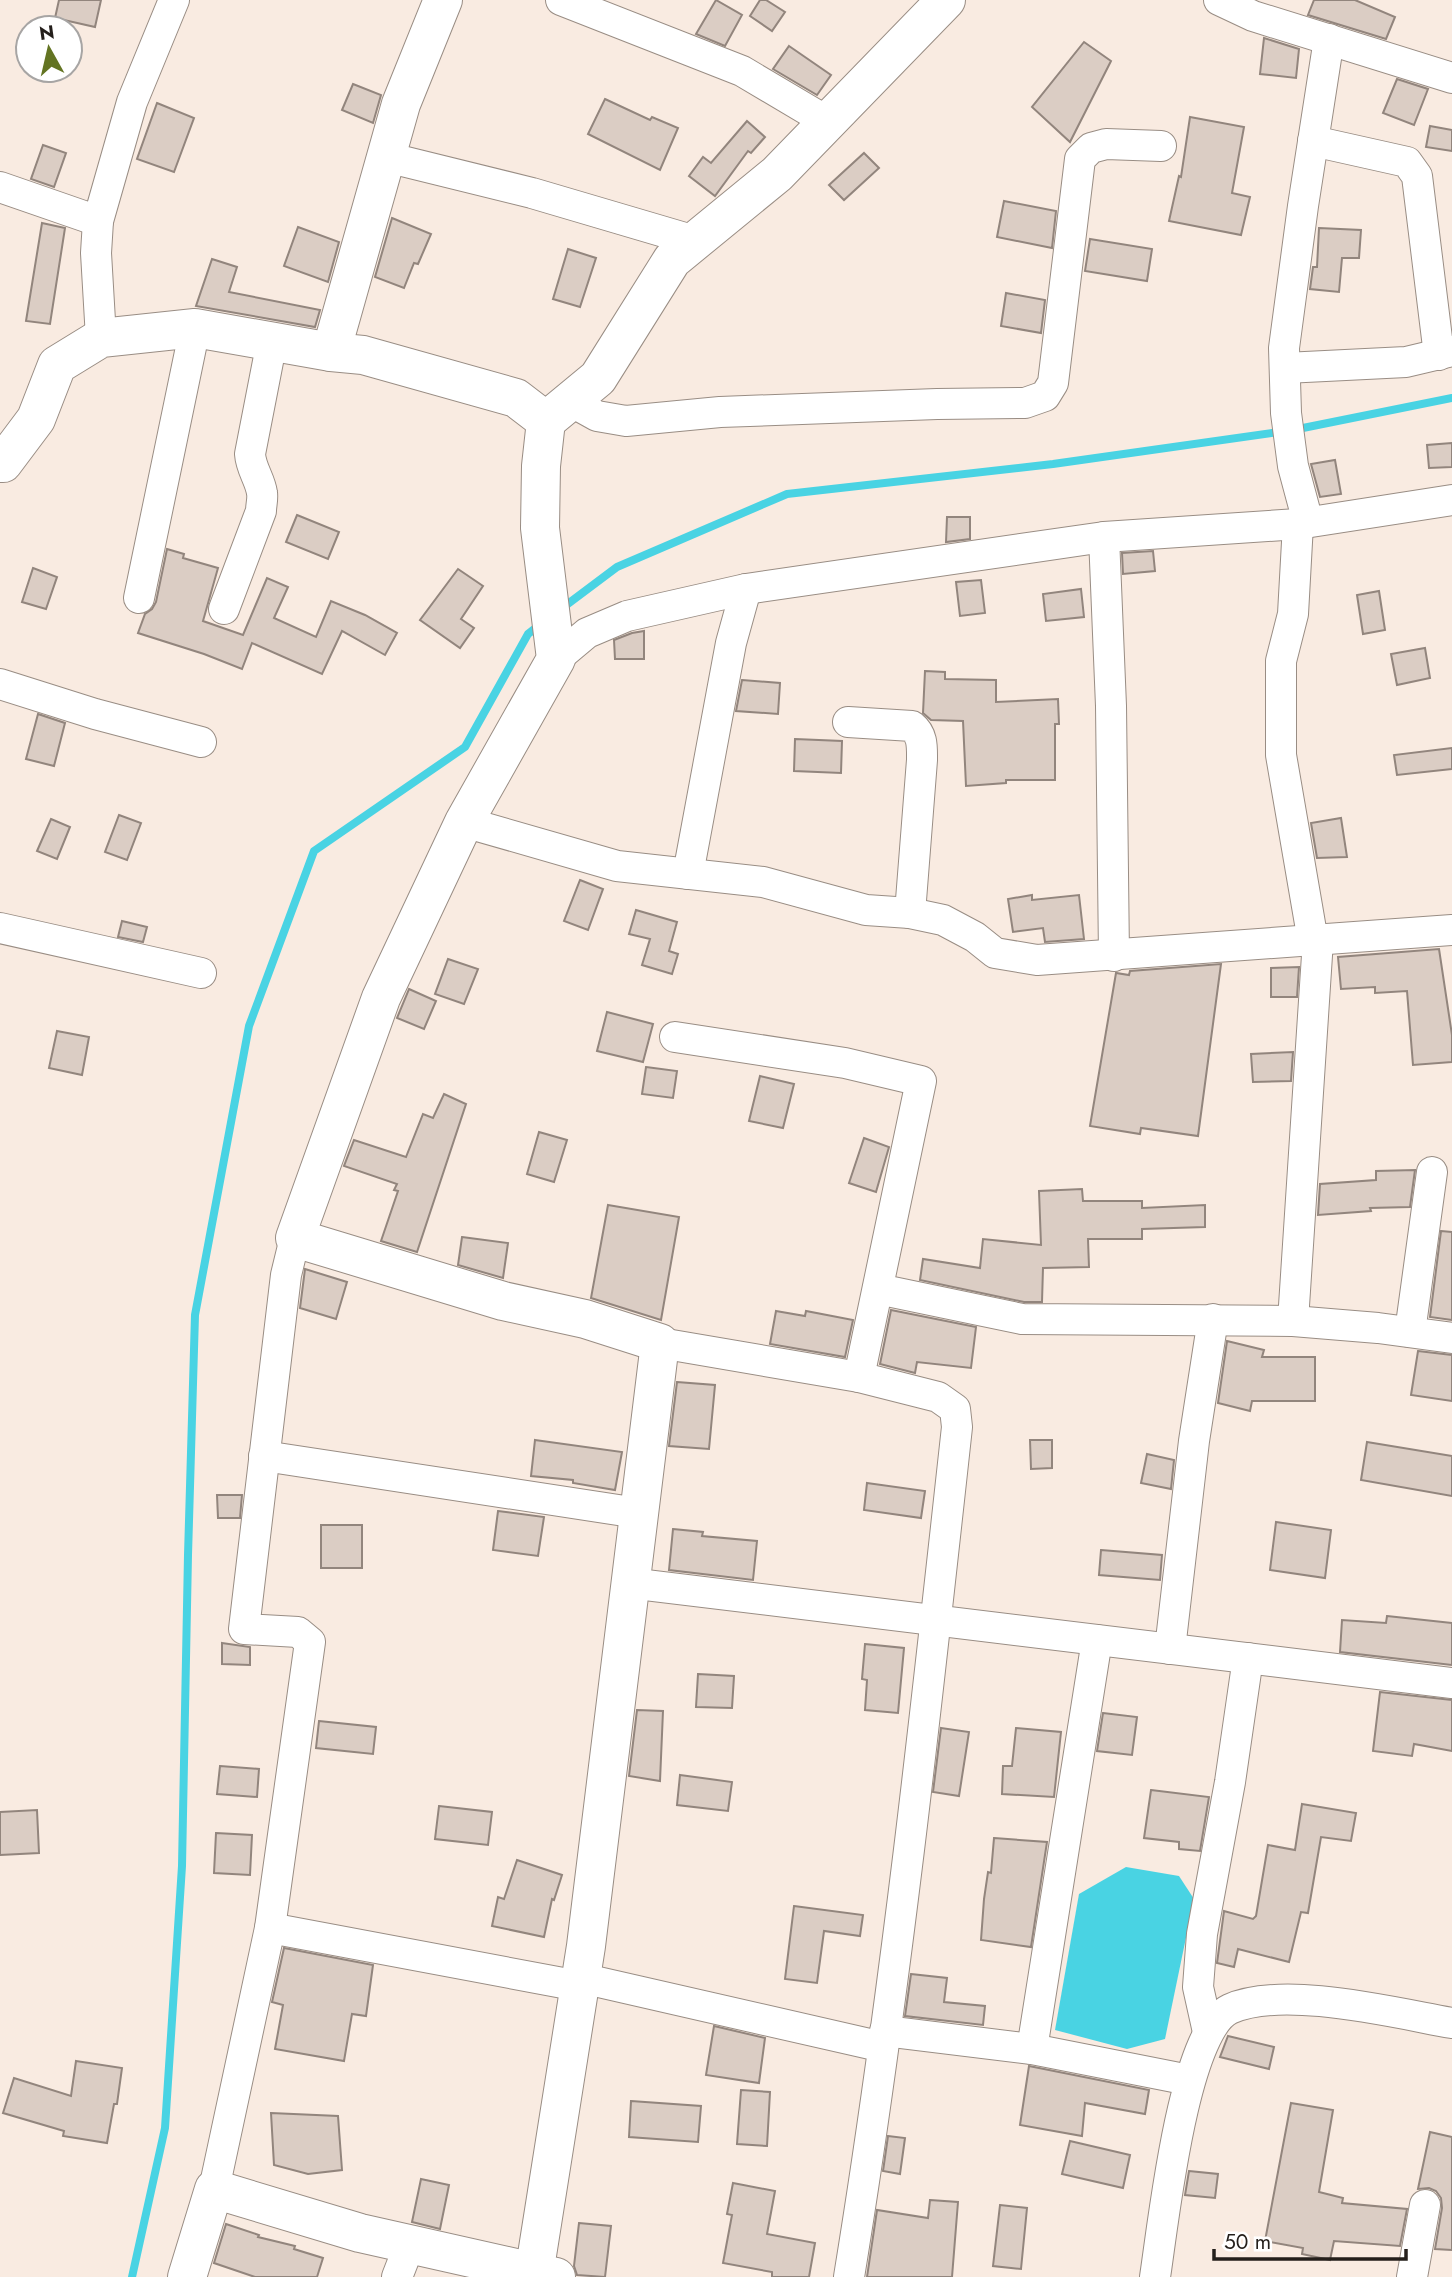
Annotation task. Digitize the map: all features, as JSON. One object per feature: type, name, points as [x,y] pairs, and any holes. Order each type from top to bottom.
[{"type":"street","points":[[101,338],[96,253],[98,221],[132,102],[174,0]]},
{"type":"street","points":[[331,352],[401,104],[443,0]]},
{"type":"street","points":[[561,0],[742,71],[828,122]]},
{"type":"street","points":[[1219,0],[1253,16],[1452,78]]},
{"type":"street","points":[[556,659],[540,528],[541,466],[559,411],[598,377],[672,260],[776,174],[939,2]]},
{"type":"street","points":[[1293,1321],[1315,941],[1281,755],[1281,661],[1293,614],[1303,523],[1286,413],[1284,369],[1286,335],[1329,39]]},
{"type":"street","points":[[1284,369],[1406,362],[1445,353],[1418,176],[1407,162],[1313,141]]},
{"type":"street","points":[[1,466],[36,419],[57,365],[101,338],[195,328],[331,352],[363,355],[559,411],[626,421],[720,412],[1025,403],[1045,396],[1053,383],[1080,159],[1091,148],[1106,144],[1161,146]]},
{"type":"street","points":[[386,157],[532,193],[695,241]]},
{"type":"street","points":[[0,187],[98,221]]},
{"type":"street","points":[[139,598],[195,328]]},
{"type":"street","points":[[224,608],[261,511],[262,494],[259,481],[251,468],[250,454],[272,341]]},
{"type":"street","points":[[187,2277],[214,2189],[270,1928],[310,1642],[298,1632],[244,1629],[286,1275],[295,1238],[381,998],[464,822],[556,659],[587,633],[627,616],[746,589],[1104,537],[1303,523],[1452,500]]},
{"type":"street","points":[[1104,537],[1111,706],[1114,956]]},
{"type":"street","points":[[688,874],[731,643],[746,589]]},
{"type":"street","points":[[0,684],[94,714],[201,742]]},
{"type":"street","points":[[848,722],[912,726],[918,732],[922,760],[909,913]]},
{"type":"street","points":[[464,822],[617,866],[763,882],[866,909],[909,913],[943,920],[975,937],[995,953],[1037,960],[1452,930]]},
{"type":"street","points":[[0,928],[201,973]]},
{"type":"street","points":[[676,1037],[845,1063],[921,1081],[859,1377]]},
{"type":"street","points":[[1410,1332],[1432,1172]]},
{"type":"street","points":[[295,1238],[503,1301],[585,1319],[660,1343],[859,1377],[938,1397],[955,1409],[957,1427],[936,1620],[884,2039],[849,2277]]},
{"type":"street","points":[[878,1289],[1022,1319],[1293,1321],[1452,1338]]},
{"type":"street","points":[[1170,1649],[1194,1441],[1213,1319]]},
{"type":"street","points":[[214,2189],[403,2261],[545,2275],[660,1343]]},
{"type":"street","points":[[264,1456],[638,1513]]},
{"type":"street","points":[[629,1583],[1452,1683]]},
{"type":"street","points":[[1032,2049],[1097,1640]]},
{"type":"street","points":[[1208,2032],[1198,1987],[1202,1934],[1230,1782],[1248,1658]]},
{"type":"street","points":[[270,1928],[884,2039],[1032,2049],[1189,2080]]},
{"type":"street","points":[[1155,2277],[1180,2115],[1189,2080],[1208,2032],[1228,2009],[1257,2002],[1299,1999],[1350,2004],[1452,2024]]},
{"type":"street","points":[[1412,2277],[1425,2205]]},
{"type":"water","points":[[1126,1867],[1179,1876],[1194,1899],[1165,2039],[1127,2049],[1055,2030],[1079,1894]]},
{"type":"building","points":[[59,0],[101,0],[95,27],[84,25],[84,14],[56,14]]},
{"type":"building","points":[[716,0],[742,15],[725,46],[696,34]]},
{"type":"building","points":[[760,0],[766,0],[785,12],[772,31],[750,16]]},
{"type":"building","points":[[1314,0],[1355,0],[1395,17],[1386,39],[1308,15]]},
{"type":"building","points":[[1264,38],[1299,49],[1296,78],[1260,74]]},
{"type":"building","points":[[1084,42],[1111,61],[1070,142],[1032,107]]},
{"type":"building","points":[[789,46],[831,75],[817,95],[773,69]]},
{"type":"building","points":[[1397,79],[1428,89],[1414,125],[1383,113]]},
{"type":"building","points":[[353,84],[381,95],[373,123],[342,110]]},
{"type":"building","points":[[605,99],[650,120],[652,117],[678,128],[660,170],[588,134]]},
{"type":"building","points":[[157,103],[194,118],[174,172],[137,159]]},
{"type":"building","points":[[1190,117],[1244,127],[1232,193],[1250,197],[1241,235],[1169,221],[1179,176],[1181,177]]},
{"type":"building","points":[[747,121],[765,137],[751,153],[748,151],[715,196],[689,176],[703,157],[711,163]]},
{"type":"building","points":[[1430,126],[1452,130],[1452,151],[1426,147]]},
{"type":"building","points":[[43,145],[66,153],[54,187],[31,179]]},
{"type":"building","points":[[864,153],[879,168],[844,200],[829,185]]},
{"type":"building","points":[[1004,201],[1056,211],[1052,248],[997,237]]},
{"type":"building","points":[[392,218],[431,234],[418,264],[414,263],[404,288],[375,277]]},
{"type":"building","points":[[42,223],[65,228],[50,324],[26,321]]},
{"type":"building","points":[[298,227],[339,242],[328,282],[284,266]]},
{"type":"building","points":[[1319,228],[1361,230],[1359,258],[1342,258],[1339,292],[1310,289],[1313,267],[1317,267]]},
{"type":"building","points":[[1090,239],[1152,249],[1147,281],[1085,271]]},
{"type":"building","points":[[568,249],[596,258],[580,307],[553,299]]},
{"type":"building","points":[[212,259],[237,267],[229,292],[320,310],[315,327],[196,306]]},
{"type":"building","points":[[1006,293],[1045,300],[1041,333],[1001,326]]},
{"type":"building","points":[[1452,443],[1452,467],[1429,468],[1427,445]]},
{"type":"building","points":[[1335,460],[1341,494],[1320,497],[1311,464]]},
{"type":"building","points":[[297,515],[339,532],[328,559],[286,542]]},
{"type":"building","points":[[947,517],[970,517],[970,539],[946,542]]},
{"type":"building","points":[[167,549],[184,554],[183,558],[218,568],[203,621],[243,635],[267,578],[288,587],[274,618],[316,637],[331,601],[365,615],[397,633],[385,655],[342,631],[322,674],[252,643],[242,669],[138,633],[145,614],[156,602]]},
{"type":"building","points":[[1153,551],[1155,571],[1123,574],[1122,553]]},
{"type":"building","points":[[33,568],[57,577],[46,609],[22,602]]},
{"type":"building","points":[[458,569],[483,586],[461,619],[474,628],[460,648],[420,620]]},
{"type":"building","points":[[981,580],[985,613],[960,616],[956,582]]},
{"type":"building","points":[[1081,589],[1084,617],[1046,621],[1043,594]]},
{"type":"building","points":[[1379,591],[1385,630],[1363,634],[1357,595]]},
{"type":"building","points":[[644,631],[644,659],[615,659],[614,640]]},
{"type":"building","points":[[1425,648],[1430,678],[1397,685],[1391,654]]},
{"type":"building","points":[[925,671],[945,672],[945,679],[996,680],[996,702],[1058,699],[1055,780],[1006,780],[1006,783],[966,786],[963,721],[931,720],[923,713]]},
{"type":"building","points":[[742,680],[780,683],[778,714],[736,711]]},
{"type":"building","points":[[38,714],[65,723],[54,766],[26,759]]},
{"type":"building","points":[[795,739],[842,741],[841,773],[794,771]]},
{"type":"building","points":[[1452,748],[1452,769],[1397,775],[1394,755]]},
{"type":"building","points":[[119,815],[141,823],[127,860],[105,852]]},
{"type":"building","points":[[1341,818],[1347,857],[1317,858],[1311,823]]},
{"type":"building","points":[[51,819],[70,827],[57,859],[37,851]]},
{"type":"building","points":[[580,880],[603,889],[588,930],[564,921]]},
{"type":"building","points":[[1032,895],[1032,900],[1079,895],[1084,939],[1045,942],[1043,928],[1013,932],[1008,899]]},
{"type":"building","points":[[636,910],[677,922],[669,951],[678,954],[672,974],[642,965],[650,939],[629,934]]},
{"type":"building","points":[[122,921],[147,927],[143,942],[118,937]]},
{"type":"building","points":[[1439,949],[1452,1035],[1452,1062],[1413,1065],[1407,991],[1375,993],[1375,987],[1341,989],[1338,957]]},
{"type":"building","points":[[448,959],[478,969],[464,1004],[435,994]]},
{"type":"building","points":[[1221,964],[1198,1136],[1141,1128],[1140,1134],[1090,1126],[1116,973],[1129,975],[1130,971]]},
{"type":"building","points":[[1299,967],[1297,997],[1271,997],[1271,968]]},
{"type":"building","points":[[409,989],[436,1001],[424,1029],[397,1018]]},
{"type":"building","points":[[607,1012],[653,1024],[643,1062],[597,1051]]},
{"type":"building","points":[[57,1031],[89,1037],[82,1075],[49,1068]]},
{"type":"building","points":[[1293,1052],[1291,1081],[1253,1082],[1251,1054]]},
{"type":"building","points":[[646,1067],[677,1071],[673,1098],[642,1094]]},
{"type":"building","points":[[760,1076],[794,1084],[783,1128],[749,1121]]},
{"type":"building","points":[[444,1094],[466,1104],[417,1252],[381,1241],[398,1191],[394,1190],[397,1184],[344,1166],[354,1140],[406,1157],[423,1114],[433,1118]]},
{"type":"building","points":[[539,1132],[567,1140],[554,1182],[527,1174]]},
{"type":"building","points":[[864,1138],[889,1147],[876,1192],[849,1183]]},
{"type":"building","points":[[1415,1170],[1410,1207],[1370,1208],[1371,1211],[1318,1215],[1320,1184],[1376,1180],[1376,1171]]},
{"type":"building","points":[[1082,1189],[1083,1201],[1142,1201],[1142,1208],[1205,1205],[1205,1227],[1142,1229],[1142,1239],[1088,1239],[1089,1267],[1043,1268],[1042,1302],[1024,1302],[920,1280],[923,1259],[980,1268],[983,1239],[1041,1245],[1039,1191]]},
{"type":"building","points":[[608,1205],[679,1217],[661,1320],[591,1298]]},
{"type":"building","points":[[1441,1231],[1452,1232],[1452,1320],[1430,1317]]},
{"type":"building","points":[[462,1237],[508,1243],[503,1278],[458,1265]]},
{"type":"building","points":[[305,1269],[347,1282],[336,1319],[300,1308]]},
{"type":"building","points":[[891,1310],[976,1327],[971,1368],[917,1362],[915,1373],[880,1364]]},
{"type":"building","points":[[776,1311],[805,1316],[806,1311],[853,1320],[845,1357],[770,1344]]},
{"type":"building","points":[[1227,1341],[1264,1350],[1262,1357],[1315,1357],[1315,1401],[1252,1401],[1250,1411],[1218,1403]]},
{"type":"building","points":[[1418,1351],[1452,1355],[1452,1401],[1411,1395]]},
{"type":"building","points":[[677,1382],[715,1385],[709,1449],[669,1446]]},
{"type":"building","points":[[535,1440],[622,1452],[615,1490],[573,1483],[573,1480],[531,1476]]},
{"type":"building","points":[[1030,1440],[1052,1440],[1052,1468],[1031,1469]]},
{"type":"building","points":[[1367,1442],[1452,1456],[1452,1496],[1361,1480]]},
{"type":"building","points":[[1147,1454],[1174,1460],[1171,1489],[1141,1483]]},
{"type":"building","points":[[867,1483],[925,1491],[921,1518],[864,1510]]},
{"type":"building","points":[[217,1495],[242,1495],[240,1518],[218,1518]]},
{"type":"building","points":[[498,1511],[544,1517],[538,1556],[493,1550]]},
{"type":"building","points":[[1276,1522],[1331,1530],[1325,1578],[1270,1570]]},
{"type":"building","points":[[321,1525],[362,1525],[362,1568],[321,1568]]},
{"type":"building","points":[[673,1529],[703,1532],[702,1536],[757,1541],[753,1580],[669,1570]]},
{"type":"building","points":[[1101,1550],[1162,1555],[1160,1580],[1099,1575]]},
{"type":"building","points":[[1387,1616],[1452,1623],[1452,1665],[1340,1652],[1342,1620],[1386,1623]]},
{"type":"building","points":[[222,1643],[250,1647],[250,1665],[222,1664]]},
{"type":"building","points":[[865,1644],[904,1648],[898,1713],[865,1710],[867,1680],[862,1679]]},
{"type":"building","points":[[698,1674],[734,1676],[732,1708],[696,1707]]},
{"type":"building","points":[[1380,1692],[1452,1700],[1452,1751],[1414,1744],[1412,1756],[1373,1751]]},
{"type":"building","points":[[637,1710],[663,1711],[660,1781],[629,1776]]},
{"type":"building","points":[[1103,1713],[1137,1717],[1132,1755],[1097,1751]]},
{"type":"building","points":[[319,1721],[376,1727],[373,1754],[316,1748]]},
{"type":"building","points":[[941,1728],[969,1732],[959,1796],[933,1792]]},
{"type":"building","points":[[1016,1728],[1061,1732],[1054,1797],[1002,1794],[1003,1766],[1012,1766]]},
{"type":"building","points":[[220,1766],[259,1769],[257,1797],[217,1794]]},
{"type":"building","points":[[680,1775],[732,1782],[728,1811],[677,1805]]},
{"type":"building","points":[[1151,1790],[1209,1797],[1200,1851],[1179,1849],[1179,1842],[1144,1838]]},
{"type":"building","points":[[1302,1804],[1356,1813],[1351,1841],[1321,1837],[1308,1913],[1301,1912],[1289,1962],[1238,1949],[1234,1967],[1217,1963],[1224,1911],[1253,1919],[1256,1916],[1268,1845],[1295,1850]]},
{"type":"building","points":[[439,1806],[492,1812],[488,1845],[435,1839]]},
{"type":"building","points":[[37,1810],[39,1853],[0,1855],[0,1812]]},
{"type":"building","points":[[216,1833],[252,1835],[250,1875],[214,1873]]},
{"type":"building","points":[[994,1838],[1047,1842],[1031,1947],[981,1940],[984,1899],[988,1872],[991,1873]]},
{"type":"building","points":[[517,1860],[562,1875],[554,1900],[552,1899],[544,1937],[492,1926],[498,1897],[504,1899]]},
{"type":"building","points":[[794,1906],[863,1915],[860,1936],[824,1931],[817,1983],[785,1979]]},
{"type":"building","points":[[284,1948],[373,1965],[366,2016],[352,2014],[344,2061],[275,2049],[283,2005],[272,2002]]},
{"type":"building","points":[[911,1974],[947,1978],[944,2002],[985,2006],[983,2025],[905,2016]]},
{"type":"building","points":[[714,2026],[765,2038],[759,2083],[706,2075]]},
{"type":"building","points":[[1228,2036],[1274,2047],[1269,2069],[1220,2057]]},
{"type":"building","points":[[76,2061],[122,2068],[117,2104],[114,2104],[107,2143],[63,2136],[64,2131],[3,2113],[14,2078],[71,2096]]},
{"type":"building","points":[[1029,2066],[1149,2090],[1145,2114],[1085,2103],[1082,2136],[1020,2125]]},
{"type":"building","points":[[741,2090],[770,2092],[767,2146],[737,2144]]},
{"type":"building","points":[[631,2101],[701,2106],[698,2142],[629,2137]]},
{"type":"building","points":[[1291,2103],[1333,2110],[1319,2192],[1343,2198],[1342,2203],[1407,2209],[1400,2246],[1334,2241],[1330,2260],[1302,2254],[1303,2248],[1265,2241]]},
{"type":"building","points":[[271,2113],[338,2116],[342,2170],[308,2174],[274,2165]]},
{"type":"building","points":[[1430,2132],[1452,2137],[1452,2250],[1435,2249],[1442,2208],[1441,2198],[1436,2191],[1429,2188],[1418,2189]]},
{"type":"building","points":[[888,2136],[905,2138],[900,2174],[883,2171]]},
{"type":"building","points":[[1070,2141],[1130,2155],[1123,2188],[1062,2174]]},
{"type":"building","points":[[1189,2171],[1218,2174],[1215,2198],[1185,2195]]},
{"type":"building","points":[[421,2179],[449,2185],[440,2229],[412,2222]]},
{"type":"building","points":[[733,2183],[775,2191],[767,2234],[815,2243],[809,2277],[772,2277],[772,2272],[723,2263],[732,2215],[727,2214]]},
{"type":"building","points":[[930,2200],[958,2202],[952,2277],[867,2277],[877,2210],[928,2218]]},
{"type":"building","points":[[1000,2205],[1027,2208],[1021,2269],[993,2266]]},
{"type":"building","points":[[579,2223],[611,2226],[605,2277],[577,2275],[574,2266]]},
{"type":"building","points":[[226,2224],[323,2258],[317,2277],[255,2277],[214,2263]]},
{"type":"waterway","points":[[561,609],[617,567],[787,494],[1053,464],[1293,430],[1452,398]]},
{"type":"waterway","points":[[132,2277],[165,2128],[182,1866],[195,1315],[249,1026],[314,851],[465,747],[528,634],[542,623]]}]
